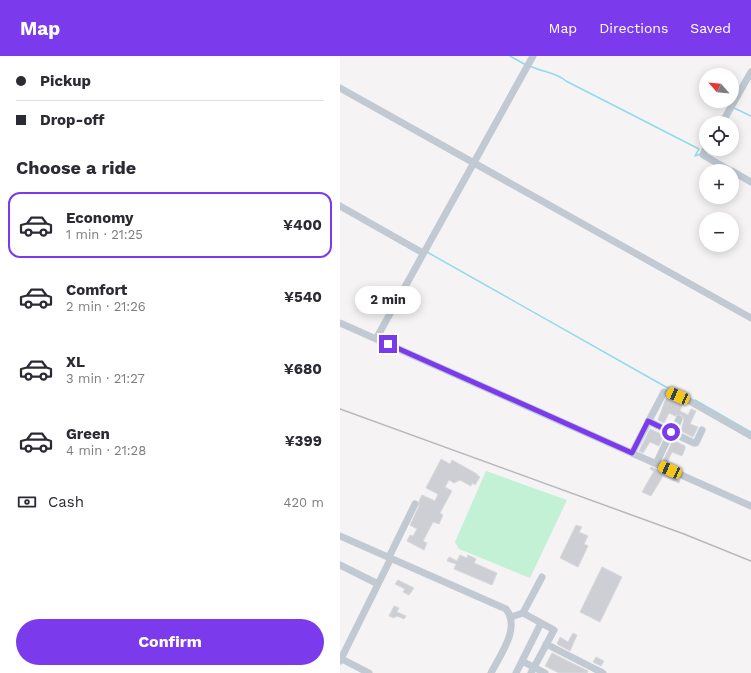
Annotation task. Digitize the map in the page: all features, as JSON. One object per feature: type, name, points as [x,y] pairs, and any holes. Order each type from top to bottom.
[{"type":"street","points":[[376,338],[533,56]]},
{"type":"street","points":[[726,116],[751,72]]},
{"type":"street","points":[[340,88],[475,162],[751,318]]},
{"type":"street","points":[[705,156],[719,164]]},
{"type":"street","points":[[739,175],[751,182]]},
{"type":"street","points":[[340,206],[423,253]]},
{"type":"street","points":[[340,323],[751,506]]},
{"type":"street","points":[[632,453],[661,395],[664,392],[670,392],[686,399],[751,436]]},
{"type":"street","points":[[656,464],[679,419]]},
{"type":"street","points":[[648,421],[696,443],[702,430]]},
{"type":"street","points":[[369,673],[340,659],[378,584],[415,504]]},
{"type":"street","points":[[340,536],[502,606],[511,617],[511,627],[509,636],[491,673]]},
{"type":"street","points":[[340,565],[378,584]]},
{"type":"street","points":[[511,617],[523,613],[542,576]]},
{"type":"street","points":[[523,613],[554,630],[533,670]]},
{"type":"street","points":[[516,673],[541,623]]},
{"type":"street","points":[[546,644],[603,673]]},
{"type":"street","points":[[522,661],[533,670],[545,673]]},
{"type":"green space","points":[[486,471],[567,500],[530,578],[459,549],[455,542]]},
{"type":"building","points":[[666,398],[682,405],[680,411],[688,415],[691,409],[696,411],[690,424],[698,427],[693,437],[681,431],[684,419],[681,415],[675,416],[669,413],[664,423],[658,420]]},
{"type":"building","points":[[650,429],[663,435],[662,440],[659,446],[650,442],[643,453],[639,451]]},
{"type":"building","points":[[673,440],[685,446],[685,449],[682,456],[672,452],[667,463],[663,461]]},
{"type":"building","points":[[441,459],[450,464],[452,460],[480,477],[475,485],[472,483],[471,486],[460,480],[454,483],[449,480],[445,487],[452,491],[440,513],[443,515],[439,524],[433,522],[423,541],[427,543],[424,550],[407,541],[410,535],[413,536],[417,529],[410,525],[419,506],[419,501],[422,495],[435,501],[438,494],[426,488]]},
{"type":"building","points":[[651,467],[680,480],[679,483],[663,476],[651,496],[642,492],[654,471],[650,469]]},
{"type":"building","points":[[576,525],[582,527],[579,532],[588,536],[584,544],[588,546],[578,567],[560,558]]},
{"type":"building","points":[[460,555],[467,558],[468,555],[476,559],[474,563],[497,573],[492,585],[454,569],[456,564],[447,561],[449,557],[457,561]]},
{"type":"building","points":[[602,567],[622,577],[600,622],[580,612]]},
{"type":"building","points":[[398,580],[414,588],[409,595],[403,592],[405,589],[395,584]]},
{"type":"building","points":[[394,606],[399,608],[397,612],[406,616],[404,619],[397,616],[394,618],[389,616]]},
{"type":"building","points":[[573,633],[577,635],[570,651],[557,644],[560,637],[568,642]]},
{"type":"building","points":[[552,653],[588,671],[587,673],[559,673],[545,666]]},
{"type":"building","points":[[596,657],[604,661],[601,666],[593,662]]},
{"type":"waterway","points":[[510,56],[526,65]]},
{"type":"waterway","points":[[530,66],[557,75],[699,149]]},
{"type":"waterway","points":[[734,108],[751,116]]},
{"type":"waterway","points":[[699,149],[695,156],[699,155]]},
{"type":"waterway","points":[[427,252],[666,387],[686,396]]},
{"type":"waterway","points":[[695,400],[751,432]]},
{"type":"railway","points":[[340,409],[684,534],[751,561]]},
{"type":"route","points":[[388,344],[632,453],[648,421],[671,432]]}]
